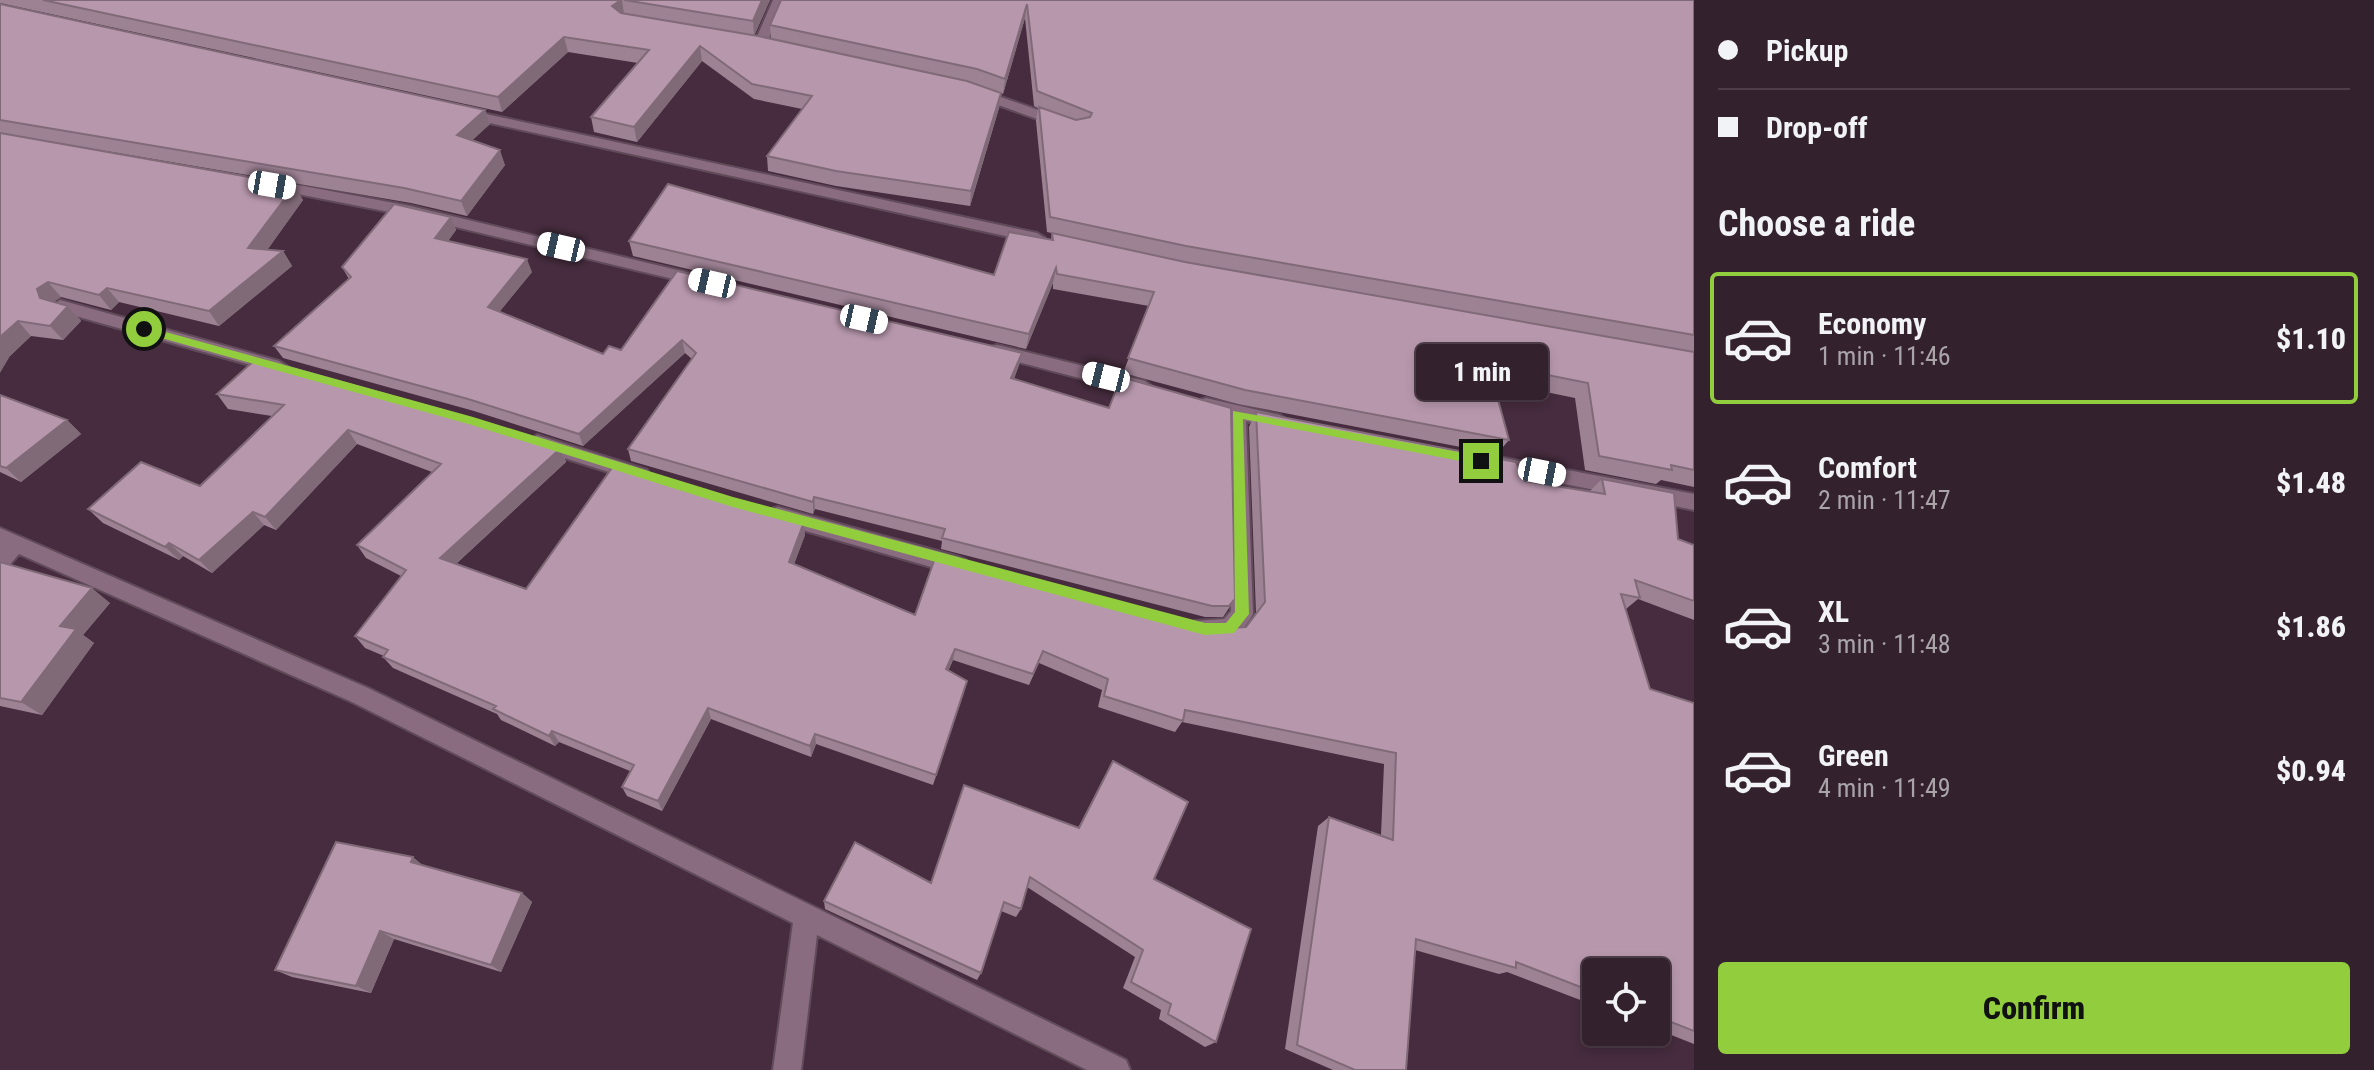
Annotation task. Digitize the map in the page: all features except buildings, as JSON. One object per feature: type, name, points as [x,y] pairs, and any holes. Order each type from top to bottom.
[{"type":"street","points":[[760,44],[779,0]]},
{"type":"street","points":[[730,39],[775,48]]},
{"type":"street","points":[[955,87],[1079,129]]},
{"type":"street","points":[[448,110],[1056,242]]},
{"type":"street","points":[[255,182],[410,211],[719,285]]},
{"type":"street","points":[[60,306],[297,372]]},
{"type":"street","points":[[982,348],[1164,394]]},
{"type":"street","points":[[1193,402],[1298,425]]},
{"type":"street","points":[[1190,625],[1229,629],[1242,614],[1237,414]]},
{"type":"street","points":[[516,435],[659,481]]},
{"type":"street","points":[[1481,461],[1694,502]]},
{"type":"street","points":[[762,511],[984,572]]},
{"type":"street","points":[[5,547],[360,695],[1116,1070]]},
{"type":"street","points":[[787,1070],[807,916]]},
{"type":"route","points":[[144,329],[473,421],[673,486],[940,561],[1205,629],[1229,629],[1242,614],[1237,414],[1481,461]]}]
